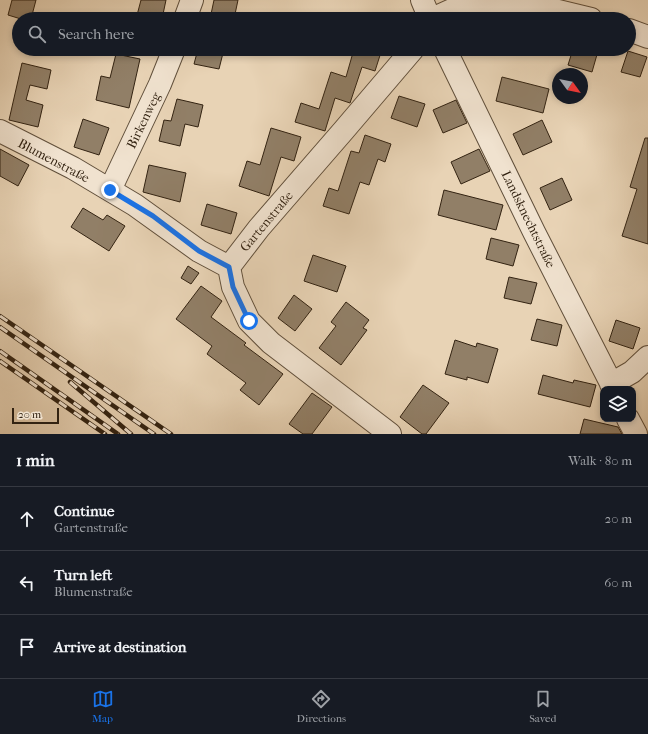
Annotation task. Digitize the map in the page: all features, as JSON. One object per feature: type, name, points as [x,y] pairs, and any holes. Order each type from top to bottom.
[{"type":"street","points":[[188,12],[192,0]]},
{"type":"street","points":[[422,0],[428,12]]},
{"type":"street","points":[[447,12],[454,9],[471,6],[493,4],[551,4],[572,12]]},
{"type":"street","points":[[636,32],[648,36]]},
{"type":"street","name":"Birkenweg","points":[[110,190],[160,84],[171,56]]},
{"type":"street","name":"Gartenstraße","points":[[229,267],[259,228],[407,56]]},
{"type":"street","name":"Landsknechtstraße","points":[[448,56],[531,225],[613,386]]},
{"type":"street","name":"Blumenstraße","points":[[0,131],[73,168],[153,216],[199,251],[229,267]]},
{"type":"street","points":[[229,267],[233,287],[249,321],[271,343],[390,434]]},
{"type":"street","points":[[613,386],[632,372],[648,357]]},
{"type":"street","points":[[630,422],[636,434]]},
{"type":"building","points":[[12,0],[36,0],[33,12],[12,12],[12,16],[8,15]]},
{"type":"building","points":[[141,0],[166,0],[163,12],[138,12]]},
{"type":"building","points":[[214,0],[238,0],[235,12],[211,12]]},
{"type":"building","points":[[636,54],[647,57],[640,77],[621,72],[626,56],[636,56]]},
{"type":"building","points":[[116,56],[126,56],[140,59],[129,108],[96,100],[101,76],[110,78]]},
{"type":"building","points":[[196,56],[222,56],[219,69],[194,64]]},
{"type":"building","points":[[352,56],[380,56],[375,71],[362,67],[350,103],[335,98],[325,131],[295,122],[301,103],[319,109],[331,72],[346,77]]},
{"type":"building","points":[[571,56],[597,56],[592,72],[588,71],[588,68],[578,68],[568,65]]},
{"type":"building","points":[[22,63],[51,70],[47,89],[30,85],[26,100],[43,105],[38,127],[9,120]]},
{"type":"building","points":[[502,77],[549,89],[543,113],[496,101]]},
{"type":"building","points":[[399,96],[425,104],[417,127],[391,118]]},
{"type":"building","points":[[177,99],[203,105],[198,127],[185,124],[180,146],[159,141],[164,120],[171,121]]},
{"type":"building","points":[[456,100],[467,123],[443,133],[433,110]]},
{"type":"building","points":[[83,119],[109,128],[99,155],[74,147]]},
{"type":"building","points":[[542,120],[552,142],[523,155],[513,134]]},
{"type":"building","points":[[271,128],[301,137],[294,161],[281,157],[269,196],[239,186],[247,161],[260,165]]},
{"type":"building","points":[[365,135],[391,144],[385,162],[378,159],[369,185],[360,182],[349,214],[323,206],[329,188],[338,191],[351,151],[359,153]]},
{"type":"building","points":[[645,138],[648,138],[648,244],[622,236],[637,189],[630,187]]},
{"type":"building","points":[[0,149],[29,165],[18,186],[0,176]]},
{"type":"building","points":[[479,149],[490,171],[461,184],[451,162]]},
{"type":"building","points":[[149,165],[186,173],[180,202],[143,192]]},
{"type":"building","points":[[562,178],[572,200],[550,210],[540,188]]},
{"type":"building","points":[[444,190],[503,205],[496,230],[438,215]]},
{"type":"building","points":[[207,204],[237,213],[231,234],[201,225]]},
{"type":"building","points":[[83,208],[103,220],[107,215],[125,226],[109,251],[71,227]]},
{"type":"building","points":[[491,238],[519,245],[513,266],[486,259]]},
{"type":"building","points":[[313,255],[346,266],[337,292],[304,281]]},
{"type":"building","points":[[188,266],[199,273],[191,284],[181,278]]},
{"type":"building","points":[[509,277],[537,283],[531,304],[504,298]]},
{"type":"building","points":[[201,286],[222,301],[211,317],[246,343],[244,345],[283,374],[259,405],[240,390],[246,383],[207,354],[212,346],[176,319]]},
{"type":"building","points":[[294,295],[312,309],[295,331],[278,318]]},
{"type":"building","points":[[346,302],[369,320],[363,328],[367,330],[341,365],[319,348],[336,326],[331,322]]},
{"type":"building","points":[[537,319],[562,325],[557,346],[531,340]]},
{"type":"building","points":[[616,320],[640,328],[633,349],[609,341]]},
{"type":"building","points":[[455,340],[476,347],[477,343],[498,349],[488,383],[467,377],[467,380],[445,374]]},
{"type":"building","points":[[543,375],[573,383],[574,380],[596,385],[590,407],[538,394]]},
{"type":"building","points":[[423,385],[449,403],[426,434],[422,434],[400,417]]},
{"type":"building","points":[[312,393],[332,407],[312,434],[303,434],[289,424]]},
{"type":"building","points":[[584,419],[618,427],[622,434],[580,434]]},
{"type":"railway","points":[[0,316],[171,434]]},
{"type":"railway","points":[[0,327],[154,434]]},
{"type":"railway","points":[[0,351],[118,434]]},
{"type":"railway","points":[[0,361],[105,434]]},
{"type":"railway","points":[[70,382],[131,434]]},
{"type":"route","points":[[110,190],[153,216],[199,251],[229,267],[233,287],[249,321]]}]
